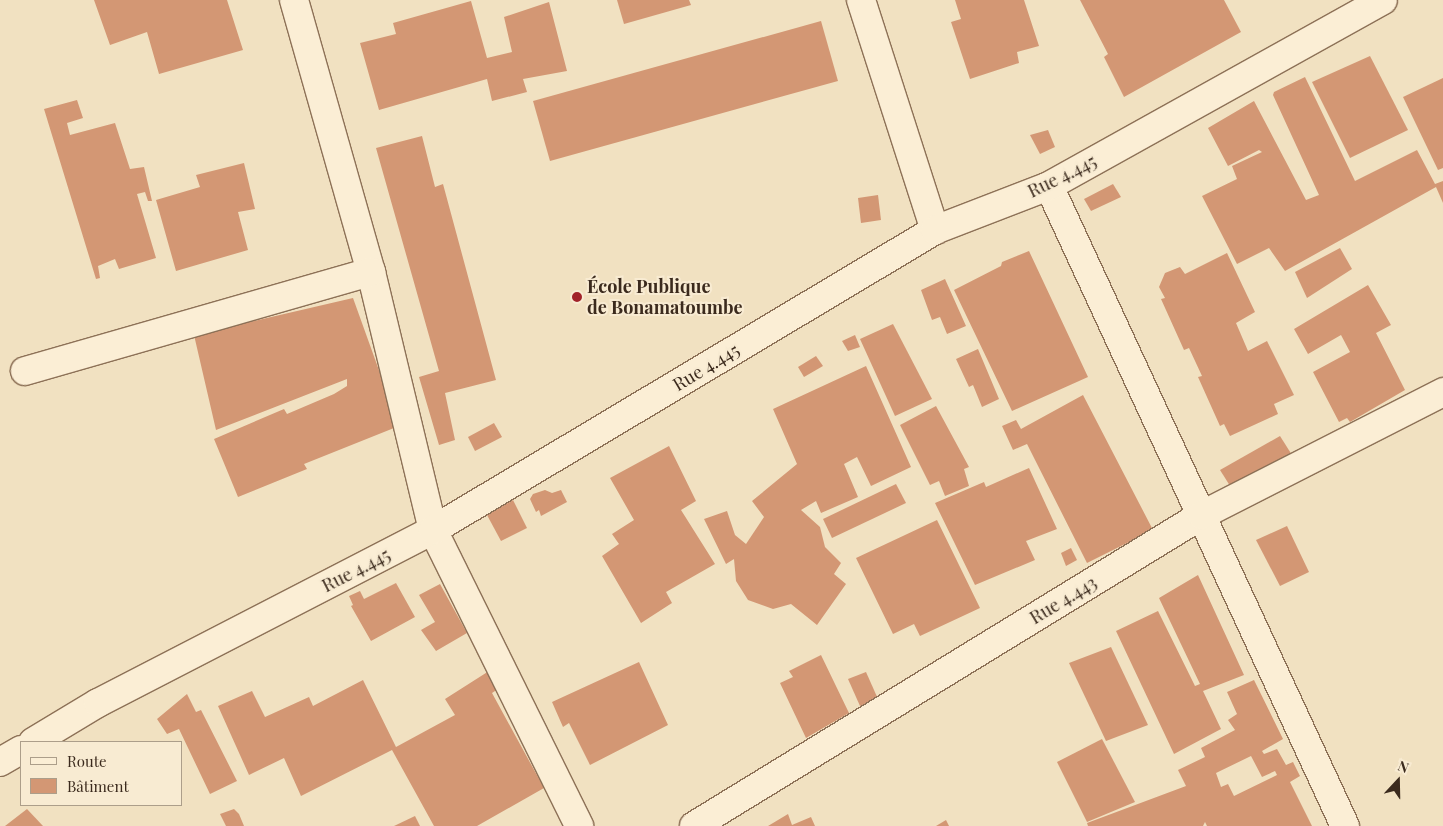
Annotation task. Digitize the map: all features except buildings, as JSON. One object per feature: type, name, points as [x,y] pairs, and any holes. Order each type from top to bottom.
[{"type":"street","points":[[294,0],[371,272],[433,530],[580,826]]},
{"type":"street","points":[[861,0],[935,230]]},
{"type":"street","name":"Rue 4.445","points":[[36,741],[98,703],[433,530],[935,230],[1049,186],[1383,0]]},
{"type":"street","points":[[1049,186],[1345,826]]},
{"type":"street","points":[[25,371],[371,272]]},
{"type":"street","name":"Rue 4.443","points":[[694,826],[1202,514],[1443,392]]},
{"type":"street","points":[[0,762],[20,751]]},
{"type":"place","name":"École Publique de Bonamatoumbe","points":[[577,297]]}]
